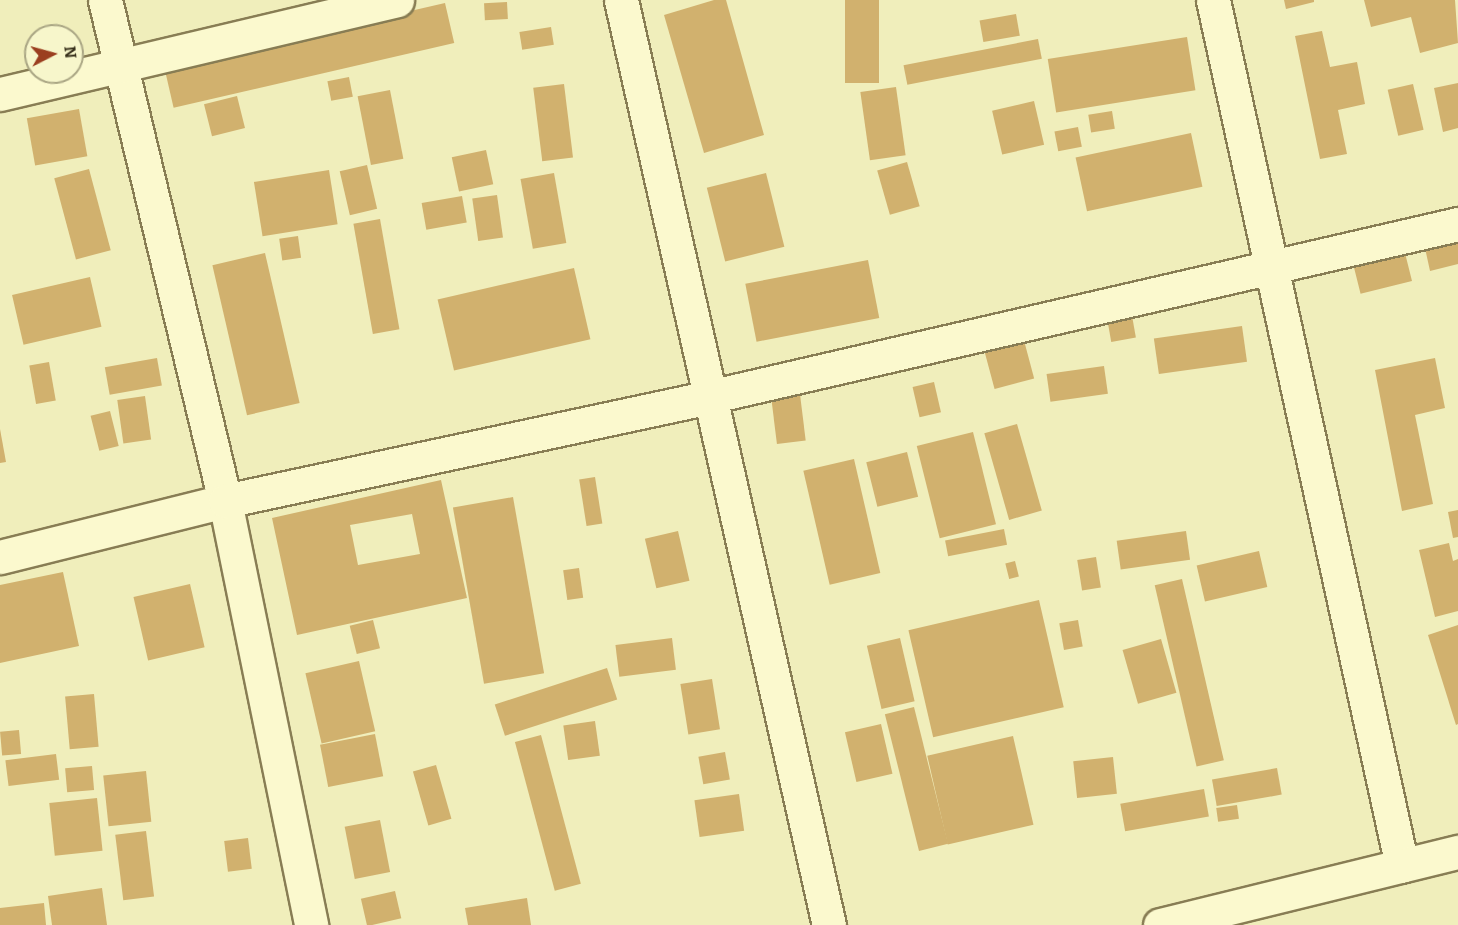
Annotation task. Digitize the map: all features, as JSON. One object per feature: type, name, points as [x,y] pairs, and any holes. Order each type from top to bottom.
[{"type":"street","points":[[105,0],[119,67],[225,501],[310,925]]},
{"type":"street","points":[[0,94],[396,0]]},
{"type":"street","points":[[621,0],[713,396],[830,925]]},
{"type":"street","points":[[1213,0],[1402,866]]},
{"type":"street","points":[[0,557],[225,501],[713,396],[1272,270],[1458,224]]},
{"type":"street","points":[[1160,925],[1458,852]]},
{"type":"building","points":[[714,0],[726,0],[764,135],[704,153],[664,15]]},
{"type":"building","points":[[845,0],[879,0],[879,83],[845,83]]},
{"type":"building","points":[[1284,0],[1314,0],[1314,2],[1286,9]]},
{"type":"building","points":[[1364,0],[1455,0],[1458,43],[1420,53],[1411,17],[1371,27]]},
{"type":"building","points":[[507,2],[508,19],[485,20],[484,3]]},
{"type":"building","points":[[445,3],[454,43],[174,108],[164,68]]},
{"type":"building","points":[[1016,14],[1020,36],[983,42],[980,20]]},
{"type":"building","points":[[551,27],[554,45],[522,50],[519,32]]},
{"type":"building","points":[[1322,31],[1330,67],[1357,62],[1365,104],[1338,110],[1347,154],[1320,159],[1295,36]]},
{"type":"building","points":[[1187,37],[1195,90],[1056,112],[1048,59]]},
{"type":"building","points":[[1038,39],[1042,59],[907,85],[904,65]]},
{"type":"building","points":[[349,77],[353,97],[331,101],[327,81]]},
{"type":"building","points":[[1458,83],[1458,128],[1443,132],[1434,88]]},
{"type":"building","points":[[564,84],[573,157],[542,161],[533,88]]},
{"type":"building","points":[[1413,84],[1424,130],[1398,136],[1388,90]]},
{"type":"building","points":[[896,87],[906,155],[870,160],[860,92]]},
{"type":"building","points":[[390,90],[403,159],[371,165],[358,96]]},
{"type":"building","points":[[237,96],[245,128],[212,136],[204,104]]},
{"type":"building","points":[[1034,101],[1044,145],[1002,155],[992,111]]},
{"type":"building","points":[[79,109],[87,156],[35,165],[27,118]]},
{"type":"building","points":[[1112,111],[1115,129],[1091,133],[1088,115]]},
{"type":"building","points":[[1078,127],[1082,147],[1058,151],[1054,132]]},
{"type":"building","points":[[1191,133],[1202,187],[1087,211],[1076,158]]},
{"type":"building","points":[[486,150],[493,184],[459,192],[452,157]]},
{"type":"building","points":[[907,162],[920,206],[890,215],[877,171]]},
{"type":"building","points":[[367,165],[377,209],[350,215],[340,171]]},
{"type":"building","points":[[89,169],[111,250],[76,259],[54,178]]},
{"type":"building","points":[[329,170],[338,224],[263,236],[254,182]]},
{"type":"building","points":[[554,173],[566,243],[533,249],[521,179]]},
{"type":"building","points":[[766,173],[784,247],[725,261],[707,188]]},
{"type":"building","points":[[497,195],[503,238],[478,241],[472,198]]},
{"type":"building","points":[[462,196],[467,223],[426,230],[422,203]]},
{"type":"building","points":[[380,219],[399,329],[373,334],[353,224]]},
{"type":"building","points":[[1458,231],[1458,264],[1430,271],[1423,239]]},
{"type":"building","points":[[298,236],[301,258],[282,260],[279,239]]},
{"type":"building","points":[[1404,249],[1412,281],[1361,294],[1353,262]]},
{"type":"building","points":[[265,253],[300,403],[247,415],[212,265]]},
{"type":"building","points":[[868,260],[879,318],[757,342],[745,284]]},
{"type":"building","points":[[574,268],[590,339],[454,371],[438,299]]},
{"type":"building","points":[[90,277],[101,327],[24,345],[12,295]]},
{"type":"building","points":[[1131,310],[1136,338],[1111,342],[1106,314]]},
{"type":"building","points":[[1242,326],[1247,362],[1159,374],[1154,338]]},
{"type":"building","points":[[1022,333],[1034,378],[995,389],[982,344]]},
{"type":"building","points":[[157,358],[162,386],[110,395],[105,367]]},
{"type":"building","points":[[1435,358],[1445,408],[1415,415],[1433,504],[1402,511],[1375,370]]},
{"type":"building","points":[[49,362],[56,400],[36,404],[29,365]]},
{"type":"building","points":[[1104,366],[1108,394],[1050,402],[1047,374]]},
{"type":"building","points":[[934,382],[941,412],[920,417],[913,387]]},
{"type":"building","points":[[799,386],[806,441],[777,444],[770,390]]},
{"type":"building","points":[[145,396],[151,440],[123,443],[117,400]]},
{"type":"building","points":[[110,411],[119,446],[99,451],[91,416]]},
{"type":"building","points":[[1017,424],[1042,511],[1009,520],[984,433]]},
{"type":"building","points":[[0,429],[6,462],[0,463]]},
{"type":"building","points":[[973,432],[996,524],[940,538],[917,446]]},
{"type":"building","points":[[907,452],[918,497],[877,507],[866,462]]},
{"type":"building","points":[[854,459],[880,573],[830,585],[803,471]]},
{"type":"building","points":[[595,477],[602,523],[587,526],[579,480]]},
{"type":"building","points":[[441,480],[467,598],[297,635],[272,518]],"holes":[[[412,514],[420,554],[358,565],[350,525]]]},
{"type":"building","points":[[513,497],[544,673],[484,684],[453,508]]},
{"type":"building","points":[[1458,510],[1458,537],[1453,538],[1448,512]]},
{"type":"building","points":[[1004,529],[1007,545],[948,556],[945,540]]},
{"type":"building","points":[[678,531],[689,581],[656,588],[645,539]]},
{"type":"building","points":[[1186,531],[1190,560],[1121,569],[1117,541]]},
{"type":"building","points":[[1449,543],[1453,561],[1458,559],[1458,611],[1435,617],[1419,550]]},
{"type":"building","points":[[1259,551],[1267,587],[1205,601],[1197,565]]},
{"type":"building","points":[[1096,557],[1101,588],[1082,591],[1077,560]]},
{"type":"building","points":[[1015,561],[1019,577],[1009,579],[1005,563]]},
{"type":"building","points":[[579,568],[583,598],[567,600],[563,570]]},
{"type":"building","points":[[63,572],[79,646],[0,663],[0,585]]},
{"type":"building","points":[[1182,579],[1224,760],[1197,767],[1155,585]]},
{"type":"building","points":[[190,584],[205,647],[148,660],[133,597]]},
{"type":"building","points":[[1039,600],[1064,707],[933,737],[908,630]]},
{"type":"building","points":[[373,620],[380,648],[357,654],[350,626]]},
{"type":"building","points":[[1078,620],[1083,647],[1064,650],[1059,623]]},
{"type":"building","points":[[1458,625],[1458,724],[1456,725],[1428,635]]},
{"type":"building","points":[[672,638],[676,670],[619,677],[615,645]]},
{"type":"building","points":[[900,638],[915,701],[881,709],[867,646]]},
{"type":"building","points":[[1161,639],[1176,693],[1138,704],[1123,650]]},
{"type":"building","points":[[359,661],[375,731],[322,744],[305,673]]},
{"type":"building","points":[[607,668],[617,699],[505,736],[495,704]]},
{"type":"building","points":[[712,679],[720,729],[688,734],[680,684]]},
{"type":"building","points":[[94,694],[99,747],[70,749],[65,697]]},
{"type":"building","points":[[914,707],[948,844],[919,851],[885,714]]},
{"type":"building","points":[[595,721],[600,756],[568,760],[563,725]]},
{"type":"building","points":[[881,724],[892,774],[856,782],[845,732]]},
{"type":"building","points":[[19,730],[21,754],[2,756],[0,732]]},
{"type":"building","points":[[375,734],[383,776],[328,787],[320,745]]},
{"type":"building","points":[[541,735],[581,884],[555,891],[515,742]]},
{"type":"building","points":[[1013,736],[1033,825],[948,844],[927,756]]},
{"type":"building","points":[[725,752],[730,780],[703,784],[698,757]]},
{"type":"building","points":[[56,754],[59,780],[9,786],[5,760]]},
{"type":"building","points":[[1113,757],[1117,794],[1077,798],[1073,761]]},
{"type":"building","points":[[436,765],[451,819],[428,825],[413,772]]},
{"type":"building","points":[[92,766],[94,790],[67,792],[65,768]]},
{"type":"building","points":[[1277,768],[1282,795],[1217,806],[1212,779]]},
{"type":"building","points":[[146,771],[151,822],[109,826],[103,775]]},
{"type":"building","points":[[1204,789],[1209,817],[1125,831],[1120,804]]},
{"type":"building","points":[[739,794],[744,831],[700,837],[694,800]]},
{"type":"building","points":[[97,798],[103,851],[55,856],[49,803]]},
{"type":"building","points":[[1237,805],[1239,819],[1218,822],[1216,808]]},
{"type":"building","points":[[380,820],[390,872],[355,879],[345,827]]},
{"type":"building","points":[[146,831],[154,897],[123,900],[115,835]]},
{"type":"building","points":[[248,838],[252,869],[228,872],[224,841]]},
{"type":"building","points":[[102,888],[107,925],[52,925],[48,896]]},
{"type":"building","points":[[395,891],[401,918],[367,925],[361,899]]},
{"type":"building","points":[[527,898],[531,925],[468,925],[465,908]]},
{"type":"building","points":[[44,903],[46,925],[0,925],[0,908]]}]
